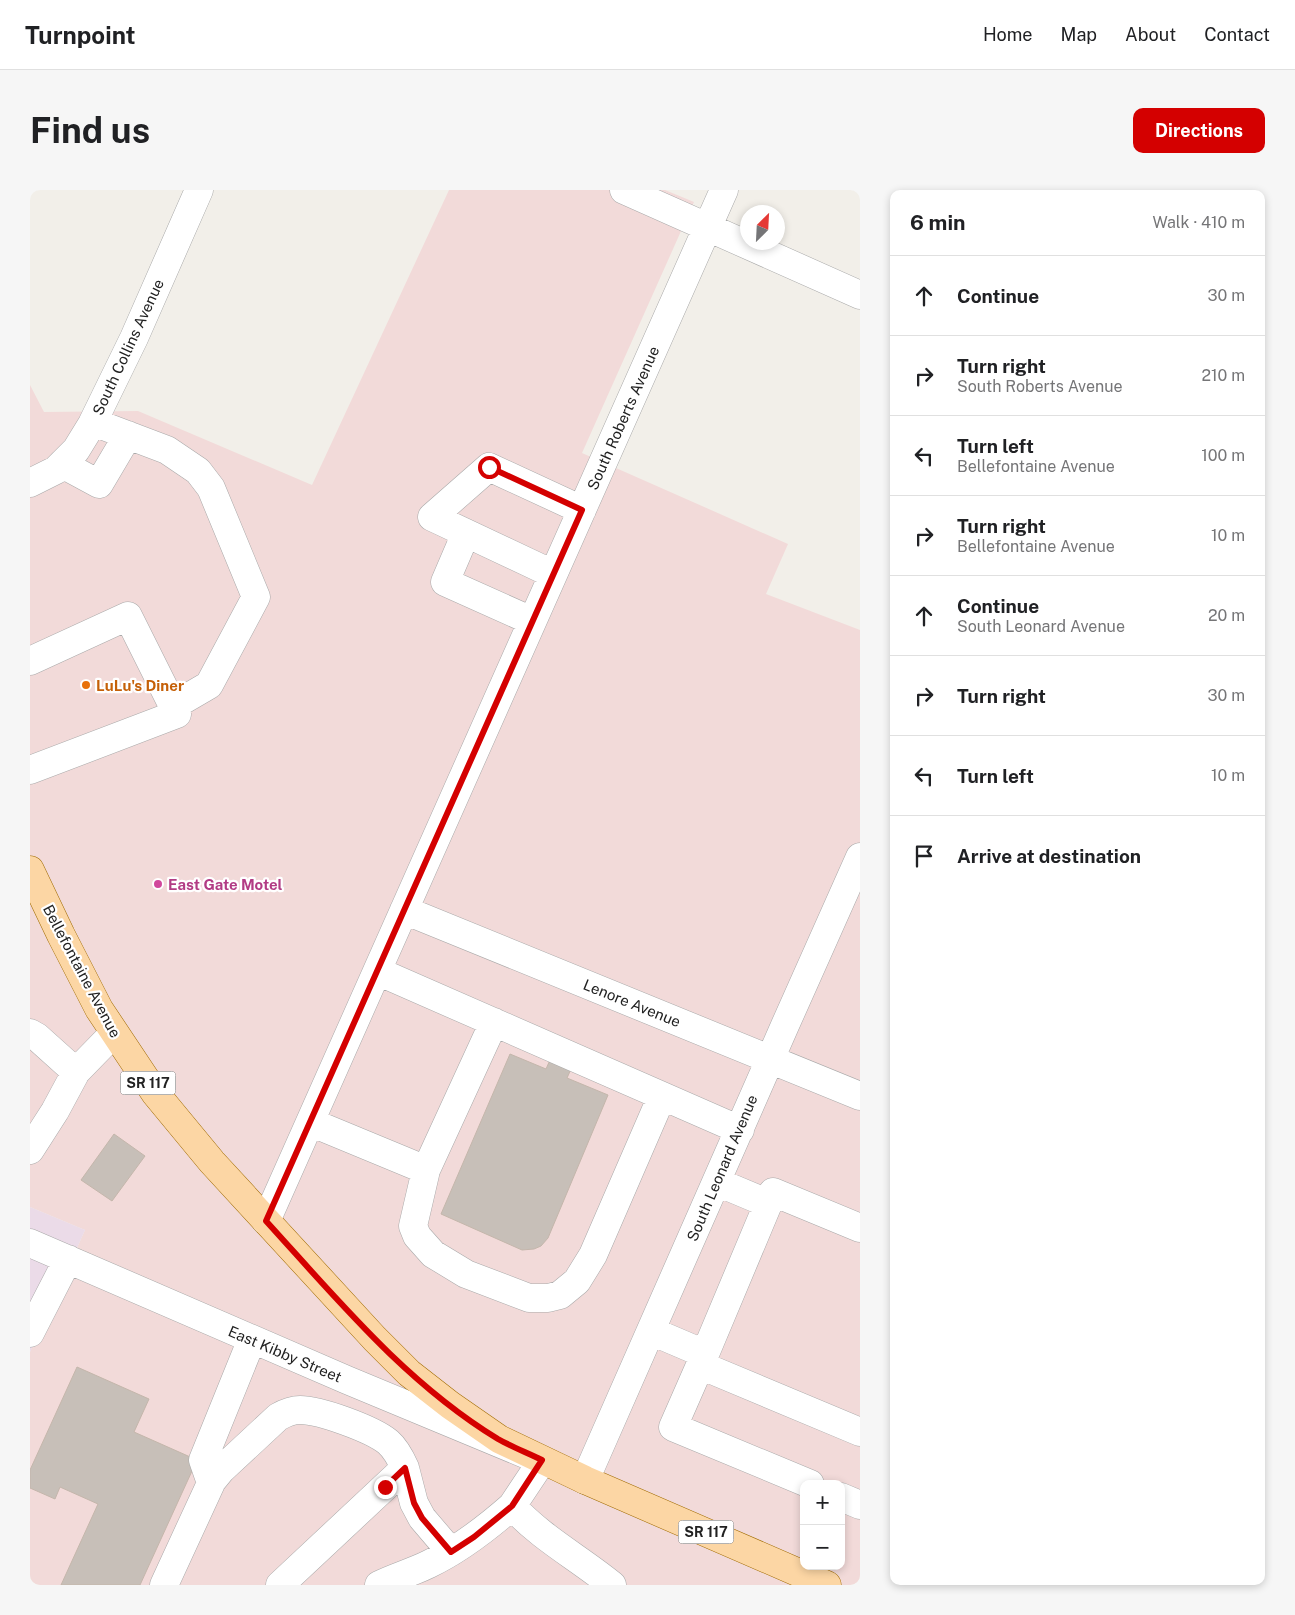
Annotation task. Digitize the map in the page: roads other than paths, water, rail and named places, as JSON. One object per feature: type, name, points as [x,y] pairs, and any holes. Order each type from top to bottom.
[{"type":"main road","name":"Bellefontaine Avenue","points":[[30,870],[78,969],[114,1033],[155,1093],[182,1128],[375,1339],[409,1373],[450,1405],[499,1439],[542,1460]]},
{"type":"main road","name":"SR 117","points":[[542,1460],[827,1585]]},
{"type":"street","name":"South Collins Avenue","points":[[30,482],[56,470],[76,450],[93,422],[134,338],[199,190]]},
{"type":"street","points":[[624,190],[860,295]]},
{"type":"street","name":"South Roberts Avenue","points":[[266,1221],[724,190]]},
{"type":"street","points":[[93,422],[167,450],[198,472],[210,488],[256,597],[209,685],[173,706]]},
{"type":"street","points":[[62,464],[99,484],[128,435]]},
{"type":"street","points":[[553,574],[432,517],[489,467],[582,510]]},
{"type":"street","points":[[466,533],[445,582],[532,622]]},
{"type":"street","points":[[30,661],[128,616],[177,714],[30,770]]},
{"type":"street","name":"South Leonard Avenue","points":[[585,1480],[860,856]]},
{"type":"street","name":"Lenore Avenue","points":[[404,910],[860,1096]]},
{"type":"street","points":[[377,971],[740,1130]]},
{"type":"street","points":[[494,1022],[426,1170],[413,1226],[417,1236],[433,1254],[466,1274],[529,1298],[560,1296],[577,1281],[593,1255],[662,1096]]},
{"type":"street","points":[[30,1033],[76,1072]]},
{"type":"street","points":[[30,1150],[55,1111],[76,1072],[114,1033]]},
{"type":"street","points":[[310,1122],[426,1170]]},
{"type":"street","points":[[716,1182],[767,1203]]},
{"type":"street","points":[[800,1480],[673,1427],[773,1192],[860,1228]]},
{"type":"street","name":"East Kibby Street","points":[[30,1243],[252,1339],[542,1460]]},
{"type":"street","points":[[30,1333],[68,1260]]},
{"type":"street","points":[[651,1331],[703,1359],[860,1432]]},
{"type":"street","points":[[211,1483],[203,1460],[252,1339]]},
{"type":"street","points":[[164,1585],[211,1483],[221,1470],[278,1417],[287,1412],[298,1410],[321,1413],[378,1435],[392,1447],[405,1468],[410,1489],[422,1518],[451,1552]]},
{"type":"street","points":[[379,1585],[430,1564],[474,1537],[512,1506],[542,1460]]},
{"type":"street","points":[[291,1582],[405,1468]]},
{"type":"street","points":[[845,1499],[860,1505]]},
{"type":"street","points":[[512,1506],[526,1521],[546,1537],[612,1585]]},
{"type":"place","name":"LuLu's Diner","points":[[86,685]]},
{"type":"place","name":"East Gate Motel","points":[[158,884]]}]
